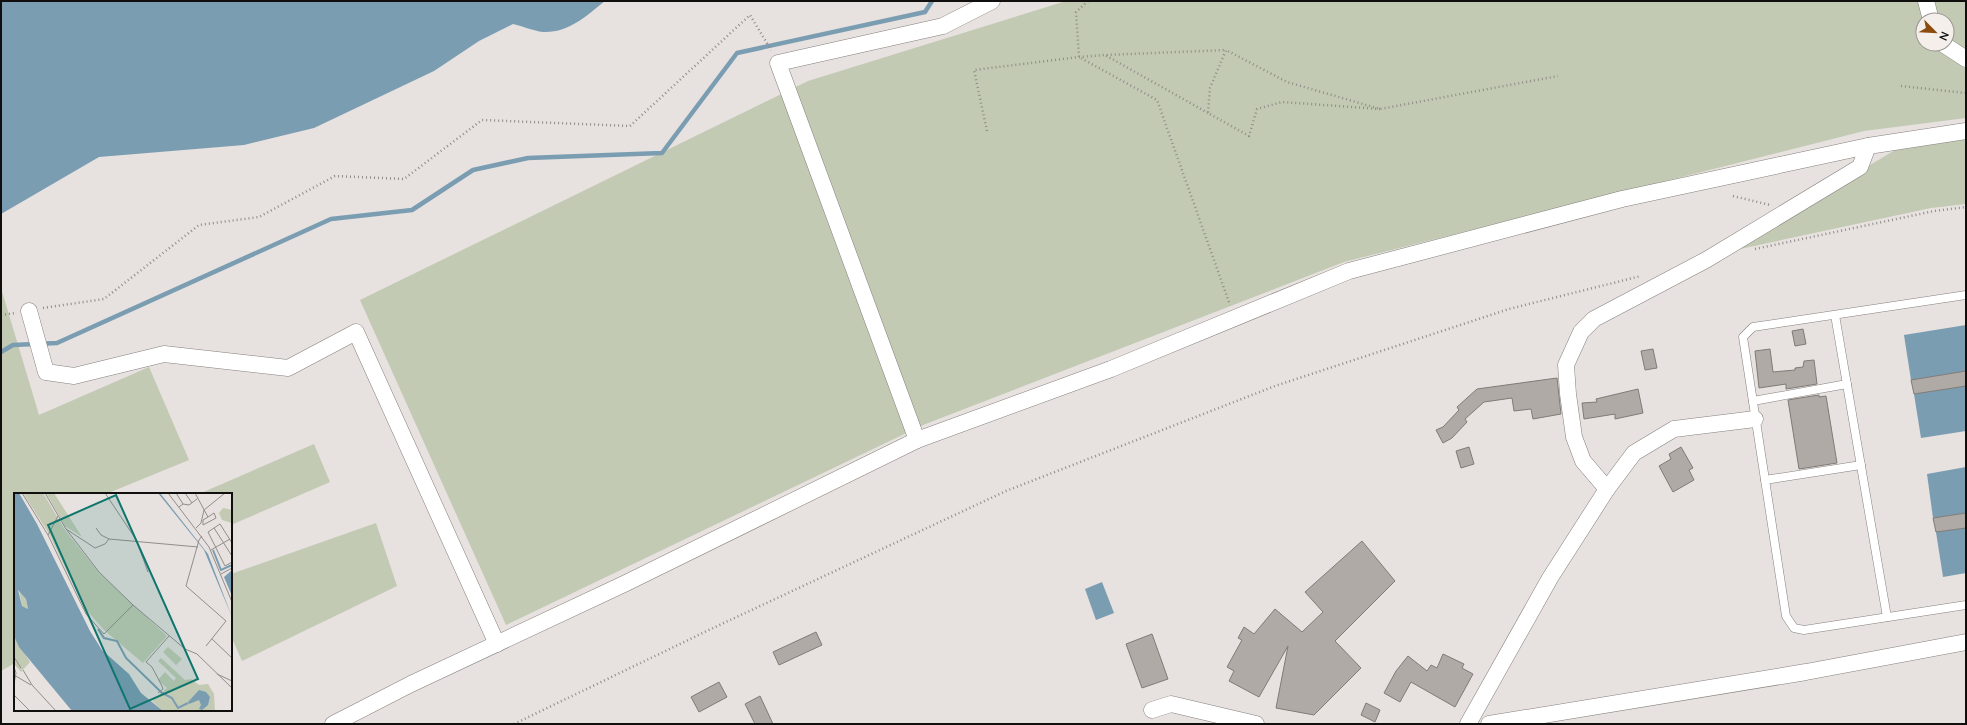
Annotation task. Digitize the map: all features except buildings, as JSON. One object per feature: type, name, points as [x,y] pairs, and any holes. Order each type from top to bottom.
[{"type":"street","points":[[917,440],[778,63],[943,26],[992,1]]},
{"type":"street","points":[[1926,1],[1929,12]]},
{"type":"street","points":[[1955,52],[1966,59]]},
{"type":"street","points":[[334,724],[917,440],[1111,369],[1349,271],[1622,200],[1868,146],[1966,131]]},
{"type":"street","points":[[1608,488],[1583,461],[1574,437],[1566,365],[1581,332],[1594,319],[1706,260],[1860,167],[1868,146]]},
{"type":"street","points":[[29,310],[46,372],[74,376],[164,354],[288,368],[356,332],[497,644]]},
{"type":"street","points":[[1468,724],[1550,578],[1608,488],[1634,453],[1674,429],[1755,419]]},
{"type":"street","points":[[1489,724],[1806,672],[1966,642]]},
{"type":"street","points":[[1152,710],[1171,704],[1256,724]]},
{"type":"lane","points":[[1966,295],[1753,327],[1743,337],[1786,616],[1794,628],[1804,630],[1966,605]]},
{"type":"lane","points":[[1835,315],[1887,617]]},
{"type":"lane","points":[[1753,401],[1847,384]]},
{"type":"lane","points":[[1765,480],[1861,465]]},
{"type":"path","points":[[1079,57],[1076,12],[1088,1]]},
{"type":"path","points":[[1,315],[104,299],[199,225],[259,217],[335,176],[404,179],[482,120],[630,126],[750,16],[778,63]]},
{"type":"path","points":[[987,131],[974,70],[1106,55],[1226,50],[1287,82],[1380,109]]},
{"type":"path","points":[[1208,113],[1210,88],[1226,50]]},
{"type":"path","points":[[1106,55],[1248,136],[1257,110],[1282,102],[1380,109],[1558,76]]},
{"type":"path","points":[[1079,57],[1157,100],[1234,318]]},
{"type":"path","points":[[1901,86],[1966,93]]},
{"type":"path","points":[[1733,196],[1791,210]]},
{"type":"path","points":[[1752,250],[1934,211],[1966,207]]},
{"type":"path","points":[[514,724],[711,629],[1006,491],[1275,386],[1509,309],[1645,275]]},
{"type":"green space","points":[[1066,1],[1966,1],[1966,118],[1864,131],[1344,262],[923,425],[506,625],[360,300],[808,81]]},
{"type":"green space","points":[[1966,136],[1966,204],[1931,208],[1726,252],[1895,150],[1941,139]]},
{"type":"green space","points":[[1,288],[39,415],[149,367],[189,460],[108,493],[14,493],[14,664],[1,671]]},
{"type":"green space","points":[[314,444],[330,482],[232,525],[232,493],[201,493]]},
{"type":"green space","points":[[376,523],[397,586],[242,661],[232,638],[232,574]]},
{"type":"water","points":[[1,1],[605,1],[577,22],[561,30],[543,32],[513,24],[479,41],[434,71],[314,128],[244,145],[99,157],[1,214]]},
{"type":"water","points":[[1966,325],[1966,371],[1911,380],[1904,335]]},
{"type":"water","points":[[1966,386],[1966,431],[1921,438],[1914,394]]},
{"type":"water","points":[[1966,467],[1966,513],[1933,518],[1927,474]]},
{"type":"water","points":[[1966,528],[1966,573],[1943,577],[1936,532]]},
{"type":"water","points":[[1102,582],[1114,613],[1096,620],[1085,589]]},
{"type":"waterway","points":[[1,352],[13,345],[57,343],[331,219],[412,210],[473,170],[528,158],[662,153],[737,53],[925,12],[932,1]]}]
